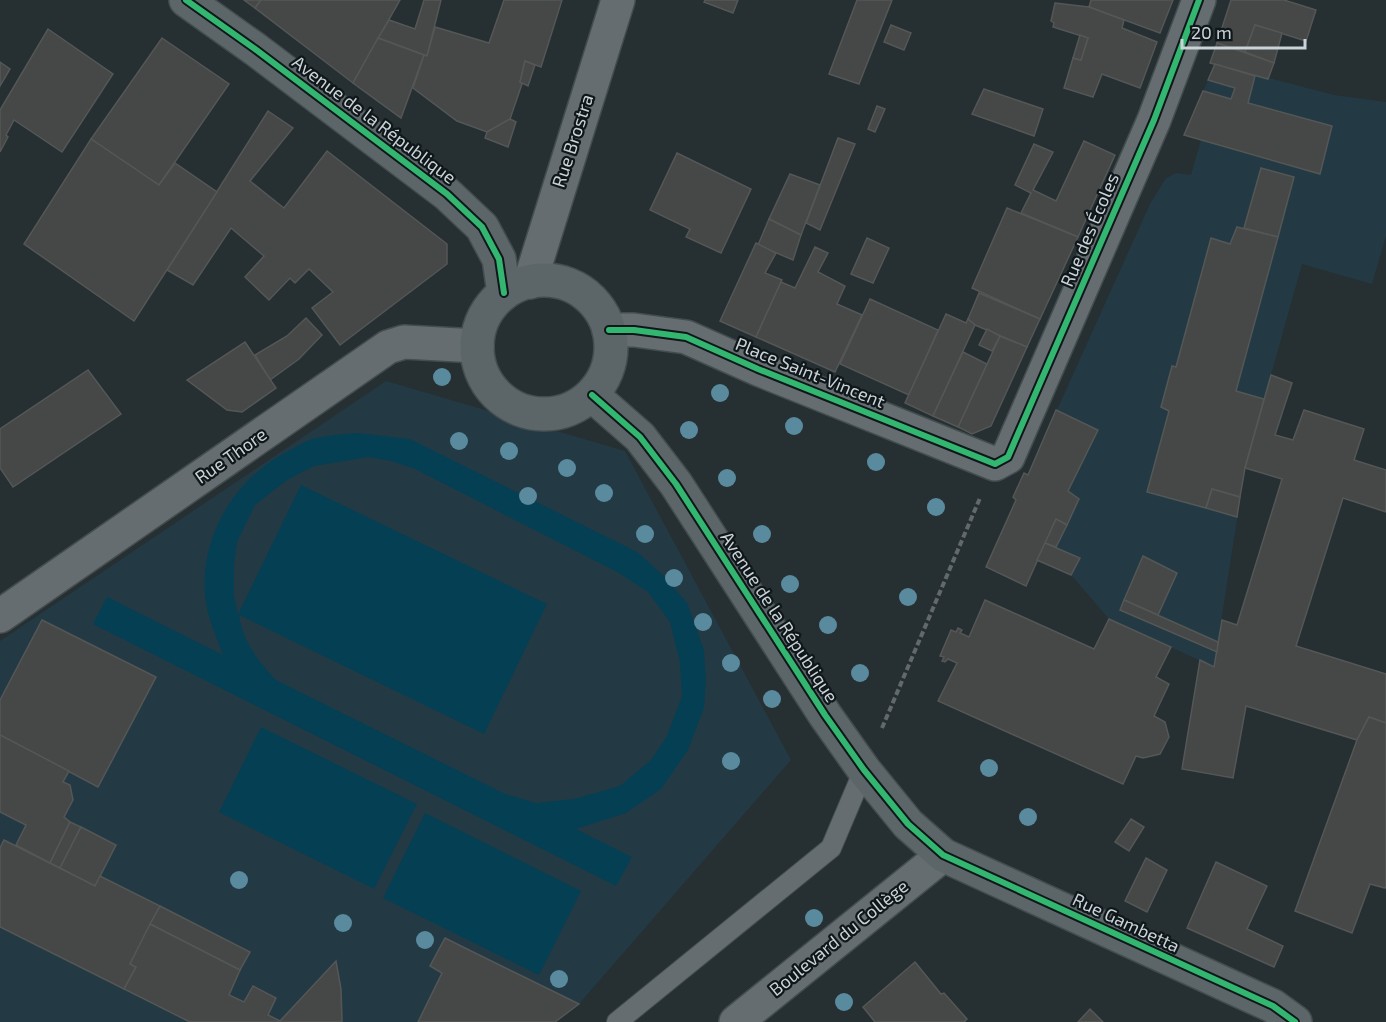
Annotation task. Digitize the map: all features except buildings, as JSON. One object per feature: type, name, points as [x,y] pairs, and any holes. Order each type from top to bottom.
[{"type":"main road","name":"Avenue de la République","points":[[186,0],[255,49],[456,202],[482,227],[499,260],[517,287]]},
{"type":"main road","points":[[550,280],[570,285],[587,296],[601,311],[609,330],[611,347],[609,364],[602,381],[592,395],[573,408],[552,414],[529,412],[508,404],[491,388],[481,368],[477,346],[480,326],[489,308],[517,287],[550,280]]},
{"type":"main road","name":"Avenue de la République","points":[[592,395],[640,437],[676,484],[825,715],[864,770],[908,824],[943,855]]},
{"type":"main road","name":"Rue Gambetta","points":[[943,855],[1273,1006],[1295,1022]]},
{"type":"street","name":"Rue Brostra","points":[[517,287],[618,0]]},
{"type":"street","name":"Rue des Écoles","points":[[995,464],[1008,457],[1154,120],[1197,11],[1199,0]]},
{"type":"street","name":"Place Saint-Vincent","points":[[609,330],[634,330],[686,337],[758,369],[995,464]]},
{"type":"street","name":"Rue Thore","points":[[0,616],[388,347],[404,342],[477,346]]},
{"type":"street","name":"Boulevard du Collège","points":[[736,1022],[943,855]]},
{"type":"lane","points":[[617,1022],[831,848],[864,770]]},
{"type":"path","points":[[864,770],[995,464]]},
{"type":"shaded area","points":[[1215,64],[1334,95],[1386,102],[1386,236],[1372,284],[1302,264],[1245,468],[1214,667],[1109,619],[1071,575],[1037,560],[1026,586],[986,567],[1016,500],[1013,497],[1024,473],[1028,474],[1150,204],[1166,178],[1176,173],[1191,175],[1201,140],[1184,135]]},
{"type":"shaded area","points":[[386,381],[625,451],[791,760],[579,1004],[555,1022],[0,1022],[0,641]]},
{"type":"shaded area","points":[[358,433],[410,439],[637,552],[662,574],[687,603],[704,650],[706,679],[704,708],[688,750],[661,789],[626,813],[576,829],[632,857],[616,886],[93,624],[107,597],[223,655],[207,610],[205,571],[216,528],[226,508],[255,474],[273,460],[301,444],[327,436]],"holes":[[[369,457],[415,469],[619,573],[648,592],[670,622],[680,663],[682,696],[667,736],[651,760],[620,786],[574,799],[536,803],[505,794],[276,680],[257,658],[244,634],[239,615],[484,734],[547,604],[301,485],[238,614],[234,596],[237,542],[255,505],[287,480],[314,466]]]},
{"type":"shaded area","points":[[261,727],[417,804],[374,889],[219,812]]},
{"type":"shaded area","points":[[425,813],[581,891],[539,975],[383,898]]},
{"type":"cycle path","points":[[186,0],[255,49],[447,194],[482,227],[499,259],[504,293]]},
{"type":"cycle path","points":[[609,330],[634,330],[686,337],[758,369],[995,464],[1008,457],[1154,120],[1199,0]]},
{"type":"cycle path","points":[[592,395],[640,437],[676,484],[825,715],[864,770],[908,824],[943,855],[1273,1006],[1295,1022]]}]
